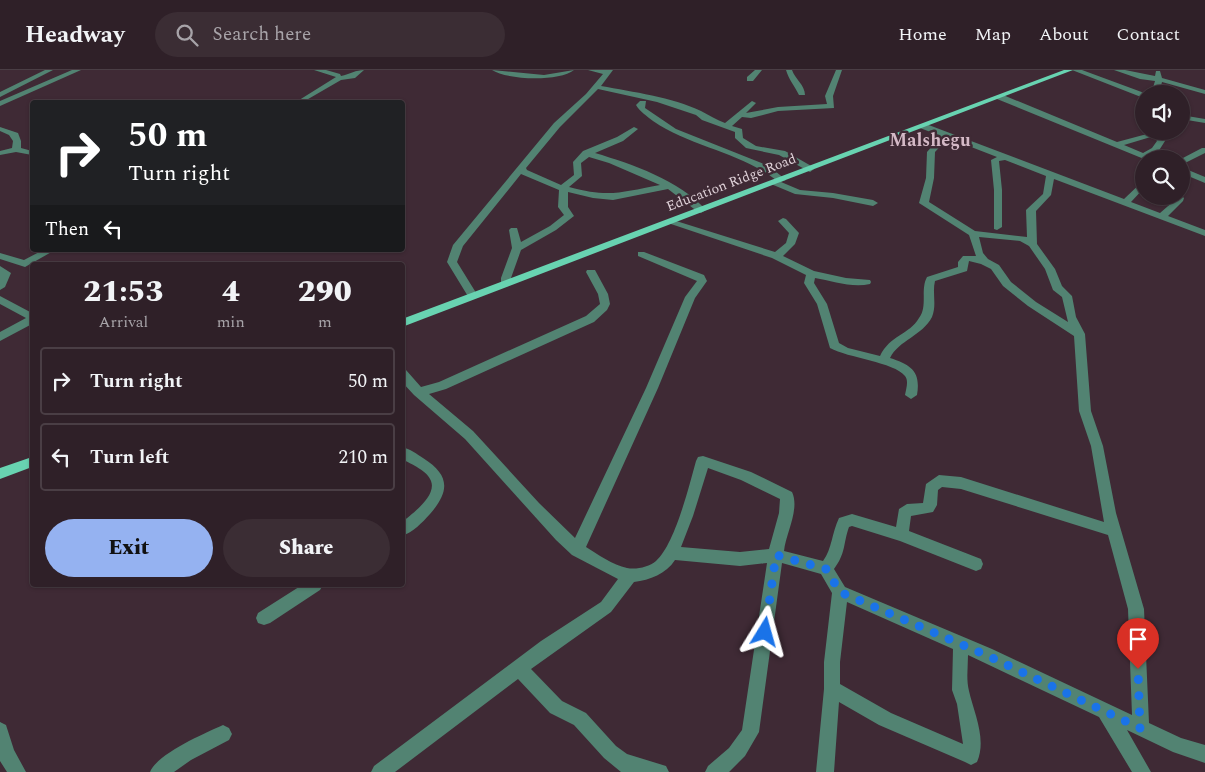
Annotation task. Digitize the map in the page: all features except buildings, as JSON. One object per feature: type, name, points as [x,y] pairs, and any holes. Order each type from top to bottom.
[{"type":"main road","name":"Education Ridge Road","points":[[405,322],[1070,70]]},
{"type":"main road","points":[[0,474],[30,463]]},
{"type":"street","points":[[2,94],[50,70]]},
{"type":"street","points":[[0,104],[78,70]]},
{"type":"street","points":[[317,70],[338,74]]},
{"type":"street","points":[[302,100],[339,78],[352,76],[361,70]]},
{"type":"street","points":[[494,70],[543,77],[563,74],[571,70]]},
{"type":"street","points":[[591,70],[608,71]]},
{"type":"street","points":[[750,79],[759,70]]},
{"type":"street","points":[[789,70],[792,80],[798,84],[802,93]]},
{"type":"street","points":[[740,115],[751,116],[778,109],[829,107],[831,106],[829,96],[839,70]]},
{"type":"street","points":[[1075,70],[1135,92]]},
{"type":"street","points":[[1117,70],[1205,92]]},
{"type":"street","points":[[1157,70],[1159,79],[1157,85]]},
{"type":"street","points":[[473,296],[452,262],[458,245],[556,125],[597,87],[608,71]]},
{"type":"street","points":[[24,83],[49,82]]},
{"type":"street","points":[[597,87],[659,100],[699,113],[705,118],[728,125],[739,131],[739,138],[748,146],[758,150],[781,153],[810,169]]},
{"type":"street","points":[[1000,97],[1135,152]]},
{"type":"street","points":[[642,103],[640,105],[642,109],[673,132],[766,168],[786,189],[807,195],[828,195],[873,203]]},
{"type":"street","points":[[728,125],[752,103]]},
{"type":"street","points":[[1190,118],[1205,121]]},
{"type":"street","points":[[923,126],[945,136],[1205,233]]},
{"type":"street","points":[[0,129],[14,133],[17,136],[19,142],[16,150]]},
{"type":"street","points":[[517,248],[538,238],[569,216],[564,211],[562,200],[564,187],[578,176],[577,162],[586,153],[598,146],[614,143],[634,129]]},
{"type":"street","points":[[945,136],[931,152],[930,178],[924,203],[973,234],[1022,238],[1032,244],[1050,269],[1057,288],[1067,296],[1071,317],[1079,334],[1085,411],[1097,446],[1109,513],[1136,609],[1140,728]]},
{"type":"street","points":[[1116,145],[1135,140]]},
{"type":"street","points":[[0,154],[16,150],[30,153]]},
{"type":"street","points":[[1190,158],[1205,150]]},
{"type":"street","points":[[586,153],[612,161],[670,186],[701,210]]},
{"type":"street","points":[[997,227],[998,190],[995,160],[1003,158]]},
{"type":"street","points":[[522,168],[529,175],[600,197],[610,198],[670,186]]},
{"type":"street","points":[[1190,174],[1205,180]]},
{"type":"street","points":[[1032,244],[1031,210],[1047,195],[1050,175]]},
{"type":"street","points":[[1125,203],[1135,192]]},
{"type":"street","points":[[1161,216],[1174,205]]},
{"type":"street","points":[[776,256],[787,249],[793,242],[794,232],[783,221]]},
{"type":"street","points":[[670,222],[776,256],[811,274],[846,281],[866,282]]},
{"type":"street","points":[[506,284],[506,278],[517,248],[514,230]]},
{"type":"street","points":[[973,234],[978,254],[984,261]]},
{"type":"street","points":[[0,256],[25,264],[46,252]]},
{"type":"street","points":[[577,550],[652,388],[690,297],[702,281],[700,277],[641,254]]},
{"type":"street","points":[[883,360],[888,348],[897,339],[909,334],[925,319],[930,309],[928,284],[931,280],[963,269],[963,262],[967,258],[984,261],[995,267],[1007,284],[1021,296],[1079,334]]},
{"type":"street","points":[[0,269],[6,273],[0,287]]},
{"type":"street","points":[[418,392],[442,386],[590,319],[604,308],[605,304],[603,294],[591,272]]},
{"type":"street","points":[[811,274],[809,283],[822,304],[834,345],[848,354],[897,364],[912,374],[914,386],[911,395]]},
{"type":"street","points":[[0,299],[30,318]]},
{"type":"street","points":[[0,337],[30,320]]},
{"type":"street","points":[[405,377],[418,392],[430,400],[468,435],[508,480],[577,550],[629,576],[642,574],[657,568],[662,565],[670,554],[687,512],[703,461],[739,473],[787,496],[786,513],[776,555],[750,732],[742,748],[724,769]]},
{"type":"street","points":[[405,454],[432,472],[438,481],[438,490],[430,505],[405,527]]},
{"type":"street","points":[[902,535],[904,513],[907,510],[928,508],[930,505],[931,488],[939,481],[961,483],[1114,531]]},
{"type":"street","points":[[826,569],[836,555],[844,522],[852,520],[902,535],[976,564]]},
{"type":"street","points":[[670,554],[740,559],[776,555],[826,569],[840,592],[961,644],[1104,709],[1179,746],[1205,754]]},
{"type":"street","points":[[380,772],[519,668],[606,608],[629,576]]},
{"type":"street","points":[[264,618],[312,587]]},
{"type":"street","points":[[825,772],[832,689],[832,662],[840,592]]},
{"type":"street","points":[[832,689],[885,719],[971,756],[974,748],[959,676],[961,644]]},
{"type":"street","points":[[519,668],[556,707],[580,719],[610,752],[630,767],[660,772]]},
{"type":"street","points":[[1104,709],[1142,772]]},
{"type":"street","points":[[0,731],[6,754],[17,772]]},
{"type":"street","points":[[158,772],[185,754],[223,734]]},
{"type":"district","name":"Malshegu","points":[[930,140]]},
{"type":"route","points":[[765,632],[776,555],[826,569],[840,592],[986,655],[1104,709],[1140,728],[1138,669]]}]
